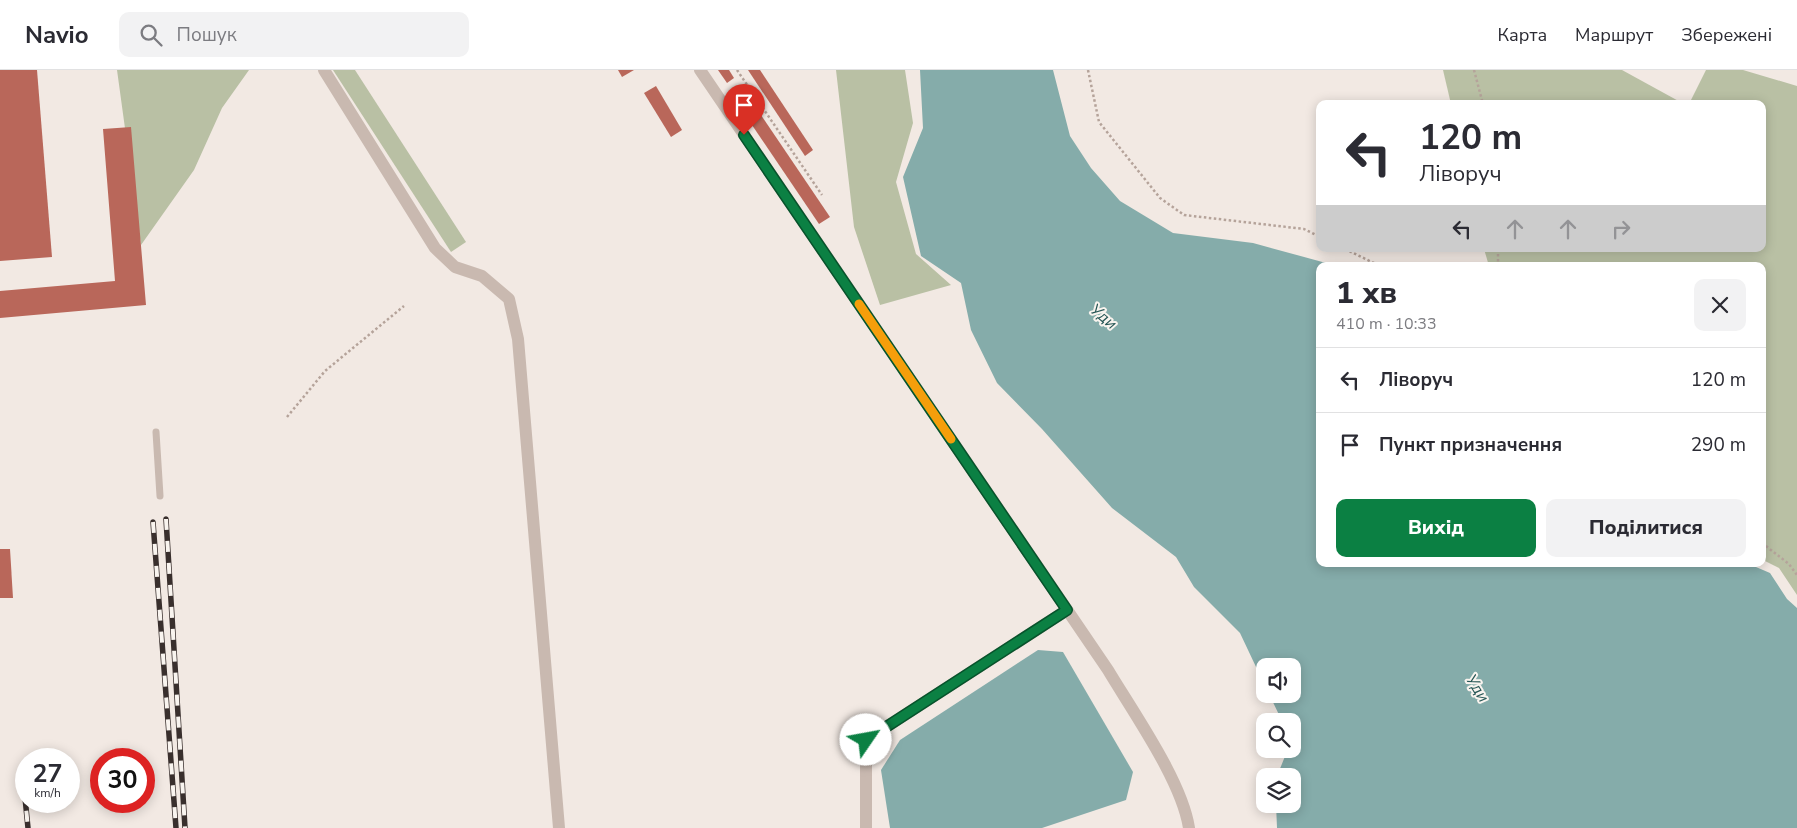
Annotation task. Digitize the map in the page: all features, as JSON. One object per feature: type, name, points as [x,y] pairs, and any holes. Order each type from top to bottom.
[{"type":"street","points":[[324,70],[434,248],[455,267],[482,276],[509,299],[518,339],[559,828]]},
{"type":"street","points":[[700,70],[1108,670],[1166,769],[1188,819],[1189,828]]},
{"type":"street","points":[[866,828],[866,740],[1067,610]]},
{"type":"lane","points":[[156,432],[160,496]]},
{"type":"path","points":[[737,70],[822,195]]},
{"type":"path","points":[[1088,70],[1099,122],[1160,198],[1184,215],[1304,229],[1316,235]]},
{"type":"path","points":[[1474,70],[1482,100]]},
{"type":"path","points":[[1351,252],[1372,262]]},
{"type":"path","points":[[287,417],[325,371],[404,306]]},
{"type":"path","points":[[1766,545],[1789,564],[1797,575]]},
{"type":"green space","points":[[117,70],[249,70],[222,108],[194,170],[141,245]]},
{"type":"green space","points":[[333,70],[355,70],[466,242],[451,252]]},
{"type":"green space","points":[[836,70],[905,70],[913,123],[896,182],[916,254],[951,285],[880,305],[854,227]]},
{"type":"green space","points":[[1443,70],[1622,70],[1677,100],[1450,100]]},
{"type":"green space","points":[[1706,70],[1743,70],[1797,86],[1797,595],[1779,568],[1766,562],[1766,262],[1488,262],[1485,252],[1766,252],[1766,100],[1691,100]]},
{"type":"water","name":"Уди","points":[[920,70],[1053,70],[1070,136],[1091,168],[1120,201],[1173,233],[1253,243],[1322,262],[1316,262],[1316,567],[1756,567],[1770,573],[1787,599],[1797,608],[1797,828],[1277,828],[1276,813],[1301,813],[1301,768],[1280,768],[1284,758],[1301,758],[1301,713],[1278,713],[1273,703],[1301,703],[1301,658],[1256,658],[1256,667],[1240,633],[1194,587],[1176,557],[1112,508],[1042,429],[997,383],[971,330],[961,283],[921,256],[903,177],[923,128]]},
{"type":"water","points":[[1038,650],[1063,652],[1133,772],[1126,800],[1042,828],[890,828],[881,770],[900,740]]},
{"type":"building","points":[[0,70],[37,70],[52,257],[0,261]]},
{"type":"building","points":[[618,70],[634,70],[622,77]]},
{"type":"building","points":[[718,70],[729,70],[734,78],[727,83]]},
{"type":"building","points":[[748,70],[760,70],[813,150],[805,156]]},
{"type":"building","points":[[656,86],[682,130],[671,137],[644,93]]},
{"type":"building","points":[[744,90],[830,217],[819,224],[733,97]]},
{"type":"building","points":[[131,127],[146,305],[0,318],[0,291],[115,281],[103,129]]},
{"type":"building","points":[[0,549],[10,549],[13,598],[0,598]]},
{"type":"railway","points":[[166,519],[185,828]]},
{"type":"railway","points":[[153,522],[176,828]]},
{"type":"railway","points":[[27,813],[28,828]]},
{"type":"slow traffic","points":[[859,304],[951,439]]},
{"type":"route","points":[[744,135],[1067,610],[866,740]]}]
